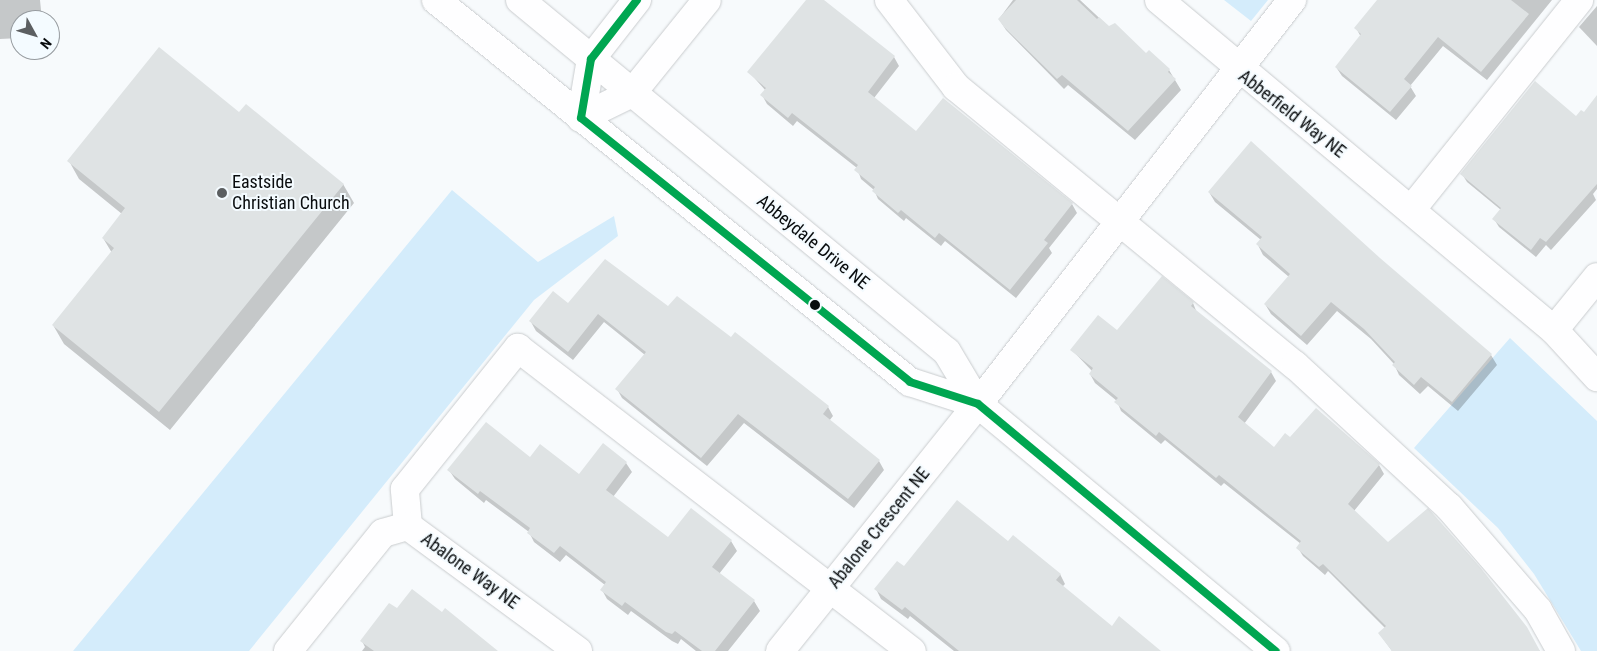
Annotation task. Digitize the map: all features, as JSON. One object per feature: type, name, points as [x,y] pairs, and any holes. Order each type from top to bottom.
[{"type":"street","name":"Abbeydale Drive NE","points":[[436,0],[910,382],[978,404]]},
{"type":"street","name":"Abbeydale Drive NE","points":[[520,0],[947,352],[978,404],[1276,651]]},
{"type":"street","points":[[581,118],[591,59],[637,0]]},
{"type":"street","points":[[581,118],[632,93],[707,0]]},
{"type":"street","points":[[889,0],[956,87],[1120,224],[1295,365],[1449,507],[1538,610],[1561,651]]},
{"type":"street","points":[[1159,0],[1237,67],[1292,0]]},
{"type":"street","points":[[1411,210],[1579,0]]},
{"type":"street","name":"Abberfield Way NE","points":[[978,404],[1120,224],[1237,67],[1554,330],[1597,377]]},
{"type":"street","points":[[1554,330],[1597,277]]},
{"type":"street","points":[[408,526],[405,489],[518,348],[912,651]]},
{"type":"street","name":"Abalone Crescent NE","points":[[780,651],[978,404]]},
{"type":"street","name":"Abalone Way NE","points":[[288,651],[383,533],[408,526],[578,651]]},
{"type":"shaded area","points":[[1224,0],[1268,0],[1251,21]]},
{"type":"shaded area","points":[[452,190],[538,262],[614,216],[618,236],[534,300],[249,651],[73,651]]},
{"type":"shaded area","points":[[1510,338],[1597,421],[1597,651],[1581,651],[1534,574],[1498,528],[1414,448]]},
{"type":"building","points":[[806,0],[824,0],[895,56],[868,92],[916,131],[943,98],[1073,203],[1044,240],[1048,243],[1010,290],[939,233],[935,238],[901,210],[898,213],[872,191],[875,187],[854,170],[858,165],[792,113],[788,118],[760,95],[766,88],[747,72]]},
{"type":"building","points":[[1016,0],[1077,0],[1097,19],[1099,17],[1109,26],[1115,23],[1146,53],[1149,50],[1170,69],[1168,72],[1176,79],[1128,131],[1062,75],[1057,79],[1004,27],[998,19]]},
{"type":"building","points":[[1377,0],[1511,0],[1529,14],[1481,72],[1438,37],[1404,79],[1412,86],[1390,112],[1335,67],[1361,34],[1354,28]]},
{"type":"building","points":[[159,47],[239,112],[246,104],[344,184],[159,412],[52,325],[114,248],[102,238],[125,208],[67,161]]},
{"type":"building","points":[[1535,81],[1576,116],[1581,110],[1584,112],[1597,95],[1597,184],[1546,242],[1540,238],[1531,250],[1492,219],[1501,208],[1460,174]]},
{"type":"building","points":[[1251,141],[1380,258],[1492,354],[1452,402],[1421,377],[1414,385],[1392,365],[1395,362],[1364,329],[1331,302],[1301,336],[1264,304],[1290,274],[1256,244],[1262,237],[1208,192]]},
{"type":"building","points":[[605,259],[668,306],[677,296],[731,337],[735,332],[829,406],[823,414],[880,460],[848,499],[738,414],[701,458],[615,389],[646,352],[598,314],[568,352],[529,321],[553,291],[568,303]]},
{"type":"building","points":[[1162,276],[1194,302],[1191,306],[1272,371],[1238,417],[1274,447],[1285,433],[1290,437],[1316,408],[1380,464],[1348,504],[1388,542],[1428,508],[1480,567],[1527,627],[1540,651],[1392,651],[1378,633],[1386,626],[1323,564],[1319,567],[1296,548],[1301,541],[1219,475],[1216,478],[1159,432],[1156,436],[1114,402],[1118,398],[1089,374],[1093,368],[1070,350],[1098,315],[1117,330]]},
{"type":"building","points":[[486,422],[530,457],[540,444],[579,474],[603,443],[627,462],[606,490],[668,537],[691,508],[732,540],[712,567],[755,600],[715,651],[702,651],[675,631],[672,634],[666,632],[625,602],[622,606],[600,590],[606,582],[560,546],[554,553],[527,533],[530,528],[480,491],[478,494],[447,470]]},
{"type":"building","points":[[957,500],[1008,541],[1013,535],[1061,574],[1056,580],[1112,626],[1119,616],[1161,651],[959,651],[905,607],[902,610],[874,589],[897,561],[904,566]]},
{"type":"building","points":[[412,589],[442,612],[445,608],[498,651],[374,651],[360,641],[389,603],[397,608]]},
{"type":"transit line","points":[[637,0],[591,59],[581,118],[910,382],[978,404],[1276,651]]},
{"type":"place","name":"Eastside Christian Church","points":[[222,193]]}]
